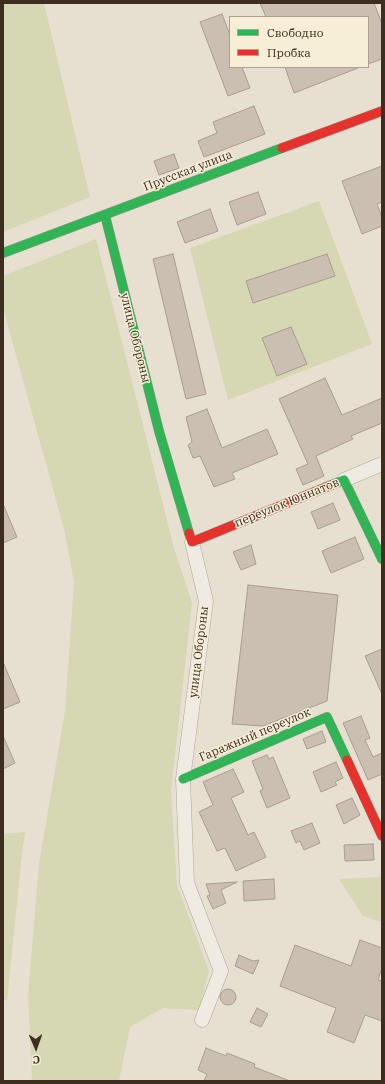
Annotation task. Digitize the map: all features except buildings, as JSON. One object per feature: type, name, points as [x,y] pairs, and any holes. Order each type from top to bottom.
[{"type":"street","name":"Прусская улица","points":[[3,253],[382,111]]},
{"type":"street","name":"улица Обороны","points":[[105,215],[159,431],[192,542],[206,601],[182,779],[187,883],[221,971],[202,1020]]},
{"type":"street","name":"переулок Юннатов","points":[[192,542],[382,464]]},
{"type":"street","points":[[344,480],[382,559]]},
{"type":"street","name":"Гаражный переулок","points":[[182,779],[327,717],[382,836]]},
{"type":"green space","points":[[3,3],[44,3],[90,197],[3,232]]},
{"type":"green space","points":[[319,201],[372,344],[228,400],[190,248]]},
{"type":"green space","points":[[96,239],[174,548],[192,603],[171,791],[177,885],[209,971],[199,1010],[163,1008],[130,1027],[119,1081],[32,1081],[28,994],[39,864],[65,711],[74,582],[64,529],[3,308],[3,276]]},
{"type":"green space","points":[[25,832],[7,1001],[3,999],[3,834]]},
{"type":"green space","points":[[382,877],[382,922],[363,916],[339,879]]},
{"type":"traffic: fast","points":[[3,253],[282,148]]},
{"type":"traffic: fast","points":[[105,215],[159,431],[189,533]]},
{"type":"traffic: fast","points":[[329,486],[344,480],[382,559]]},
{"type":"traffic: fast","points":[[183,779],[327,717],[347,760]]},
{"type":"traffic: jam","points":[[282,148],[382,111]]},
{"type":"traffic: jam","points":[[189,533],[192,542],[329,486]]},
{"type":"traffic: jam","points":[[347,760],[382,836]]}]
